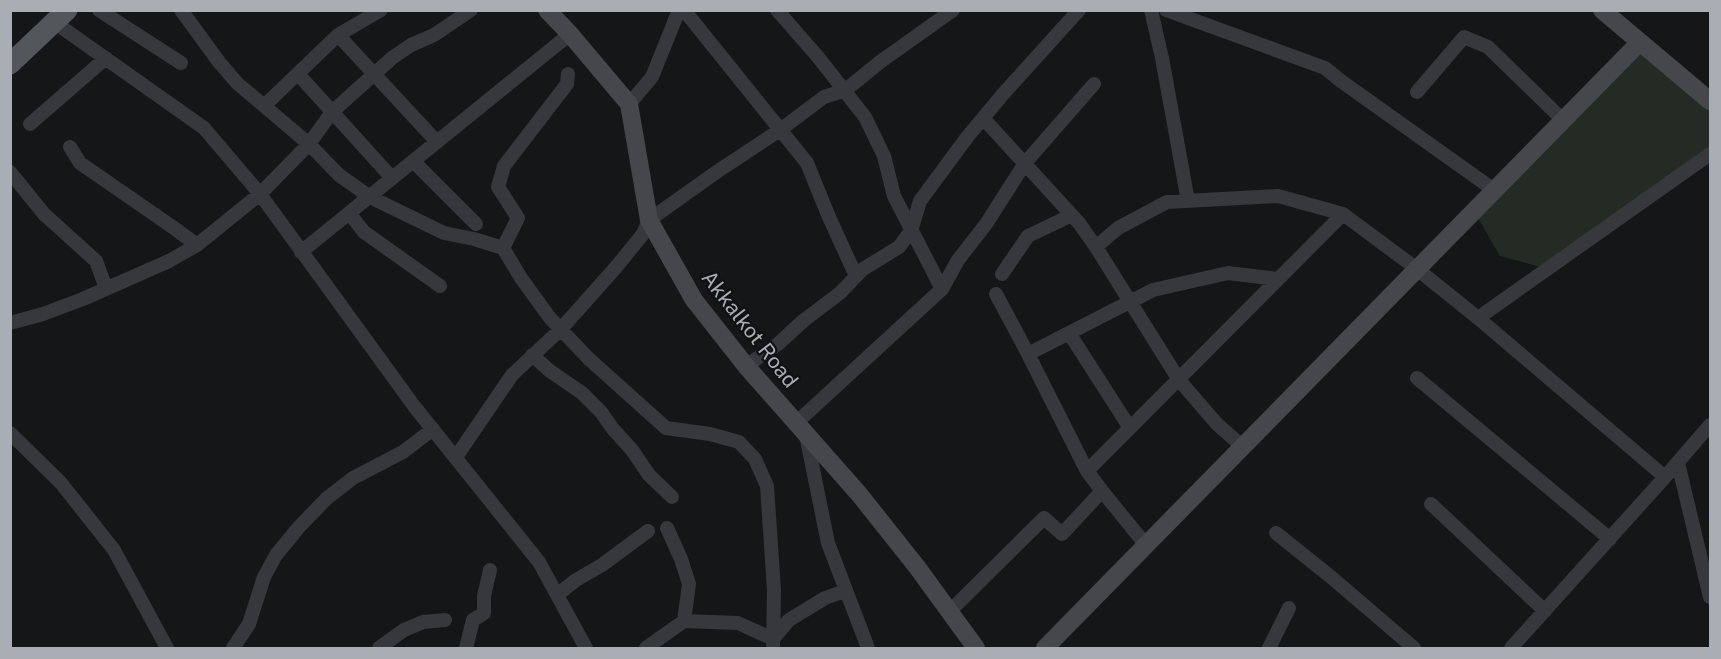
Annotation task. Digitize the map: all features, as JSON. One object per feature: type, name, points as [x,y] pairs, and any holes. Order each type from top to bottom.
[{"type":"main road","points":[[10,64],[60,16]]},
{"type":"street","points":[[99,10],[181,63]]},
{"type":"street","points":[[181,10],[237,83],[309,144],[339,176],[370,197],[444,233],[503,248],[526,286],[550,318],[589,359],[666,428],[710,434],[739,442],[755,459],[767,486],[774,590],[773,644]]},
{"type":"street","points":[[264,106],[338,35],[381,10]]},
{"type":"street","points":[[10,323],[83,299],[169,261],[197,245],[260,194],[309,144],[332,112],[392,58],[411,45],[434,35],[471,10]]},
{"type":"street","points":[[547,10],[629,104],[652,76],[679,10]]},
{"type":"street","points":[[684,10],[807,163],[856,276]]},
{"type":"street","points":[[777,10],[818,57],[865,117],[884,156],[894,196],[942,289]]},
{"type":"street","points":[[456,457],[512,375],[561,329],[617,266],[643,234],[649,220],[824,97],[843,91],[953,10]]},
{"type":"street","points":[[746,366],[778,344],[802,321],[840,293],[863,269],[899,247],[911,231],[920,201],[983,118],[1079,10]]},
{"type":"street","points":[[1150,10],[1162,58],[1188,201]]},
{"type":"street","points":[[1166,10],[1325,68],[1494,190]]},
{"type":"street","points":[[1602,10],[1710,101]]},
{"type":"street","points":[[60,16],[106,58],[204,128],[260,194],[414,406],[539,562],[586,648]]},
{"type":"street","points":[[301,252],[570,34]]},
{"type":"street","points":[[338,35],[437,142]]},
{"type":"street","points":[[1417,92],[1464,37],[1488,46],[1563,120]]},
{"type":"street","points":[[1045,648],[1640,42]]},
{"type":"street","points":[[30,124],[106,58]]},
{"type":"street","points":[[298,74],[393,178]]},
{"type":"street","points":[[503,248],[518,218],[498,187],[504,166],[567,84],[568,74]]},
{"type":"street","points":[[868,648],[828,543],[801,429],[942,289],[958,260],[986,224],[1025,163],[1094,84]]},
{"type":"street","name":"Akkalkot Road","points":[[629,104],[649,220],[694,300],[746,366],[859,494],[917,567],[976,648]]},
{"type":"street","points":[[983,118],[1079,223],[1179,380],[1217,424],[1243,447]]},
{"type":"street","points":[[70,147],[80,162],[197,245]]},
{"type":"street","points":[[1478,318],[1710,154]]},
{"type":"street","points":[[413,161],[476,224]]},
{"type":"street","points":[[10,172],[44,214],[96,261],[106,288]]},
{"type":"street","points":[[1096,247],[1118,228],[1167,202],[1278,196],[1342,214],[1417,268],[1665,477]]},
{"type":"street","points":[[349,213],[364,232],[440,286]]},
{"type":"street","points":[[1087,471],[1342,214]]},
{"type":"street","points":[[1002,274],[1028,236],[1072,216]]},
{"type":"street","points":[[1028,354],[1153,290],[1228,273],[1277,279]]},
{"type":"street","points":[[996,294],[1087,471],[1146,545]]},
{"type":"street","points":[[1069,333],[1130,428]]},
{"type":"street","points":[[532,355],[582,393],[601,412],[649,475],[672,497]]},
{"type":"street","points":[[1417,378],[1610,539]]},
{"type":"street","points":[[1511,648],[1710,425]]},
{"type":"street","points":[[233,648],[249,624],[264,577],[276,555],[299,527],[326,499],[353,478],[403,452],[433,429]]},
{"type":"street","points":[[10,433],[61,483],[114,550],[162,646]]},
{"type":"street","points":[[1677,463],[1710,597]]},
{"type":"street","points":[[949,612],[1044,518],[1062,534],[1102,491]]},
{"type":"street","points":[[1431,504],[1545,611]]},
{"type":"street","points":[[667,528],[681,560],[688,584],[684,621]]},
{"type":"street","points":[[557,595],[648,531]]},
{"type":"street","points":[[1276,533],[1414,648]]},
{"type":"street","points":[[466,648],[473,620],[484,613],[484,596],[490,570]]},
{"type":"street","points":[[773,644],[789,620],[825,598],[845,591]]},
{"type":"street","points":[[1269,648],[1289,608]]},
{"type":"street","points":[[379,648],[404,630],[423,621],[445,620]]},
{"type":"street","points":[[646,648],[684,621],[738,623],[773,644]]},
{"type":"shaded area","points":[[1640,42],[1710,101],[1710,154],[1548,269],[1500,256],[1474,211]]}]
